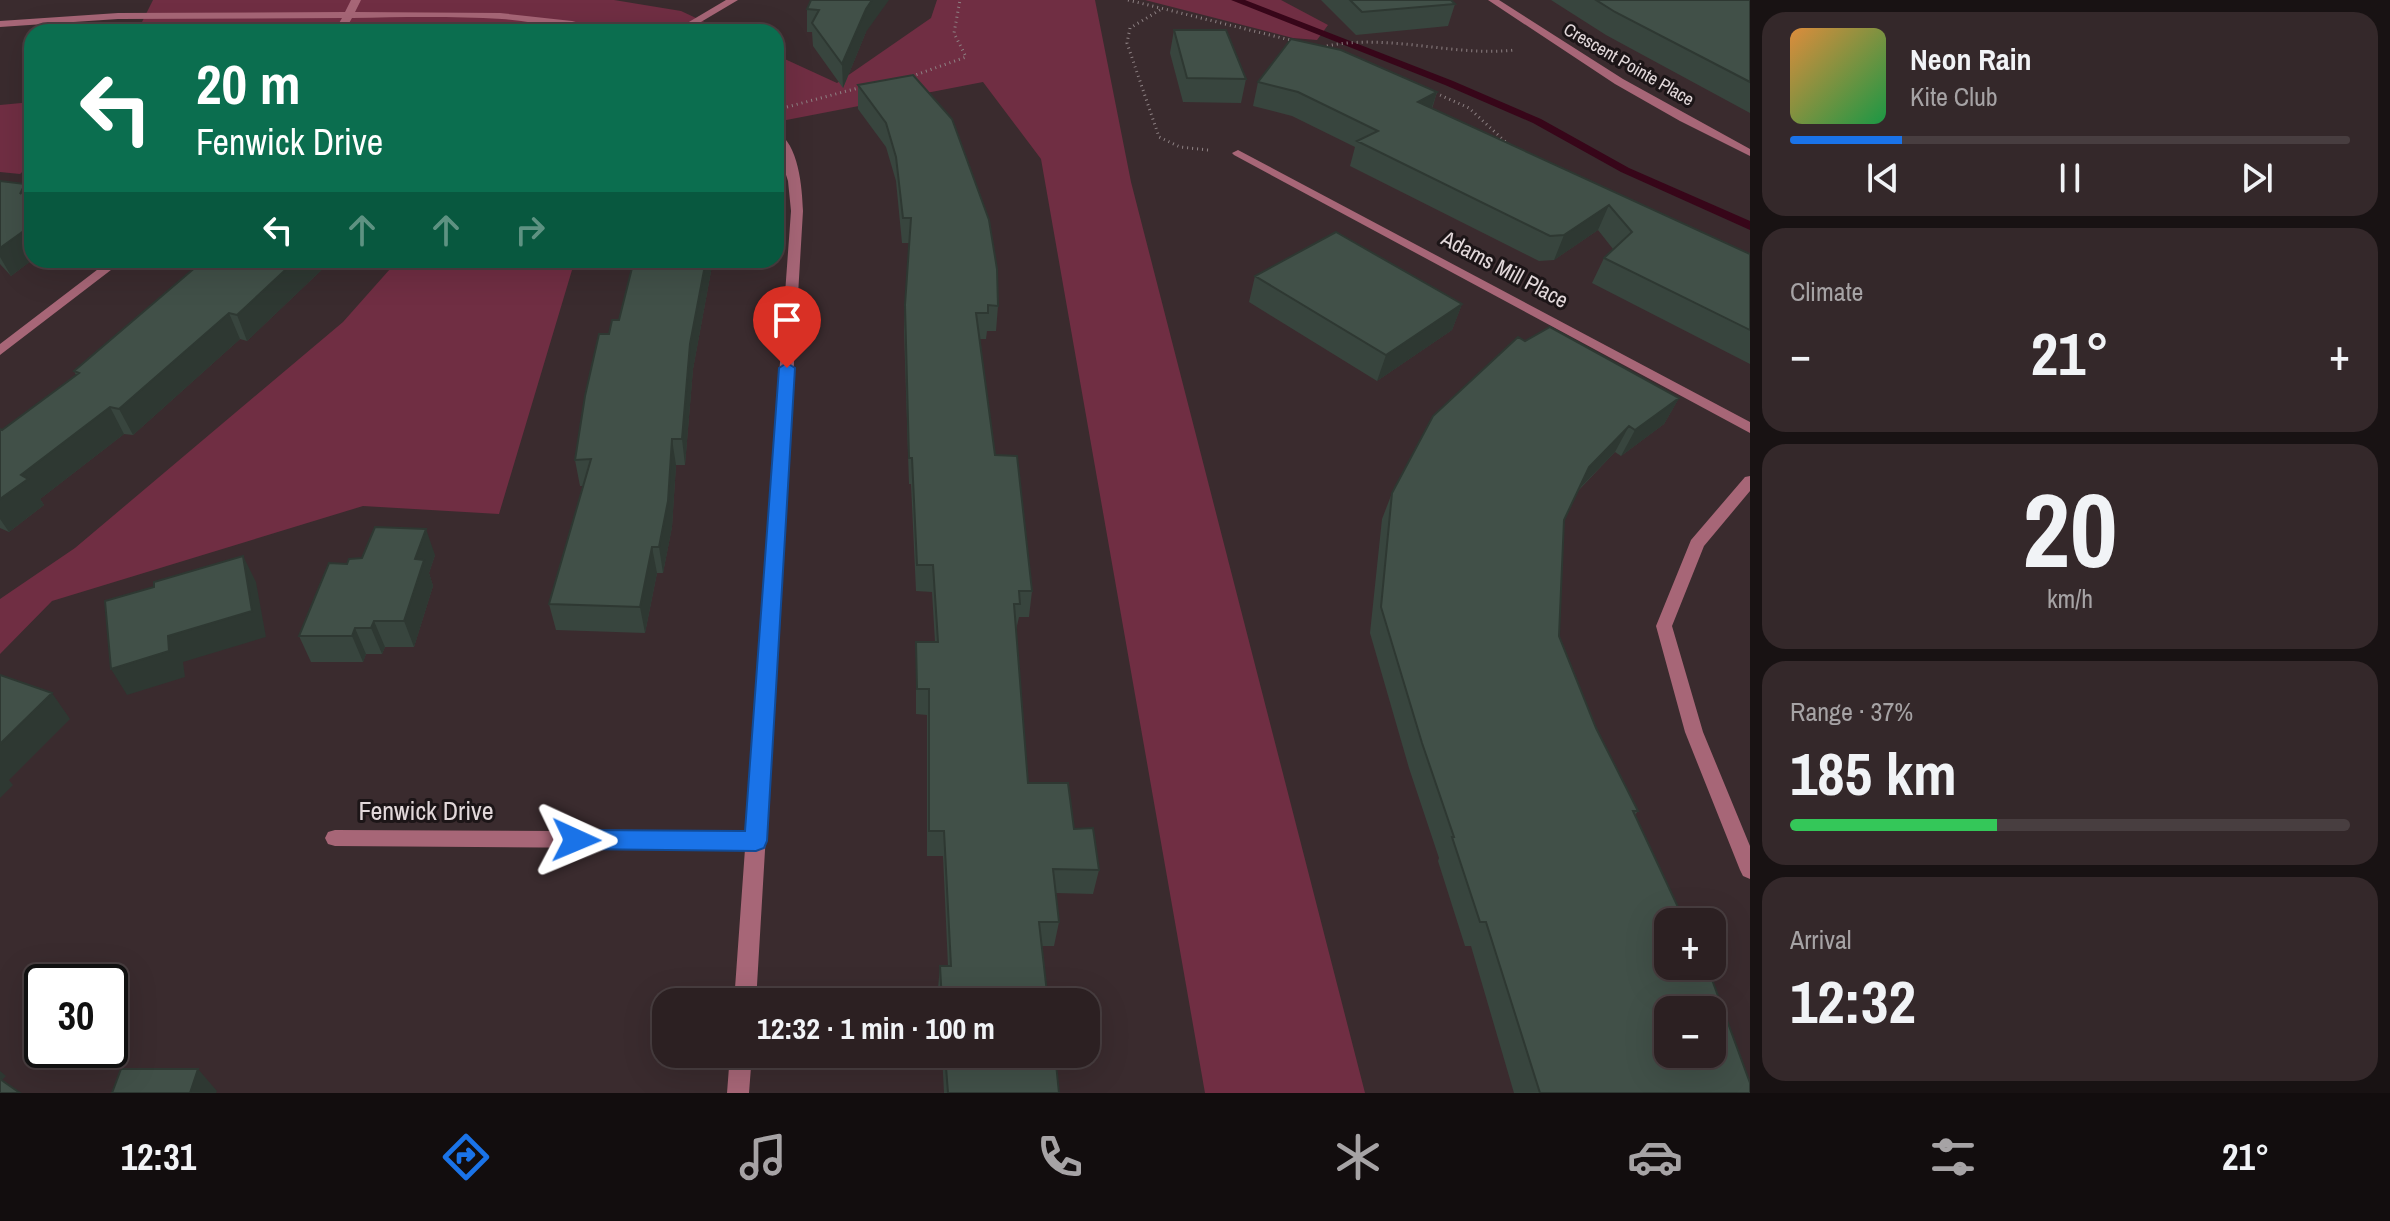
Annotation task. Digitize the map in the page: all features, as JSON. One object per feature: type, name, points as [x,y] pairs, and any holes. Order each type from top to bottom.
[{"type":"street","points":[[344,24],[356,0]]},
{"type":"street","points":[[691,24],[733,0]]},
{"type":"street","name":"Crescent Pointe Place","points":[[1493,0],[1554,42],[1750,153]]},
{"type":"street","points":[[0,24],[109,15],[486,14],[569,24]]},
{"type":"street","points":[[746,988],[797,211],[796,183],[784,149]]},
{"type":"street","name":"Adams Mill Place","points":[[1238,153],[1750,428]]},
{"type":"street","points":[[0,351],[108,268]]},
{"type":"street","points":[[1750,481],[1697,544],[1664,626],[1694,732],[1750,870]]},
{"type":"street","name":"Fenwick Drive","points":[[335,838],[756,841]]},
{"type":"street","points":[[738,1093],[740,1068]]},
{"type":"path","points":[[894,81],[966,57],[954,33],[960,0]]},
{"type":"path","points":[[1128,0],[1308,44]]},
{"type":"path","points":[[1161,10],[1130,28],[1127,43],[1159,137],[1180,147],[1238,153]]},
{"type":"path","points":[[1335,51],[1322,47],[1349,40],[1420,44],[1482,54],[1554,42]]},
{"type":"path","points":[[784,108],[867,86]]},
{"type":"path","points":[[1426,89],[1469,108],[1511,147]]},
{"type":"shaded area","points":[[153,0],[614,0],[681,11],[709,24],[141,24]]},
{"type":"shaded area","points":[[937,0],[1095,0],[1131,182],[1365,1093],[1205,1093],[1041,159],[983,82],[784,120],[784,59],[837,83],[931,18]]},
{"type":"shaded area","points":[[1145,0],[1281,0],[1328,25],[1317,40],[1293,38]]},
{"type":"shaded area","points":[[24,103],[24,170],[20,174],[0,172],[0,105]]},
{"type":"shaded area","points":[[391,268],[573,268],[499,514],[363,506],[52,601],[0,654],[0,599],[75,548],[343,322]]},
{"type":"building","points":[[811,0],[872,0],[842,64],[812,23],[819,10],[807,9]]},
{"type":"building","points":[[1350,0],[1451,0],[1455,4],[1362,12]]},
{"type":"building","points":[[1596,0],[1750,0],[1750,82],[1615,12]]},
{"type":"building","points":[[1174,30],[1226,30],[1246,79],[1187,78]]},
{"type":"building","points":[[1291,39],[1341,50],[1437,92],[1418,102],[1750,254],[1750,330],[1604,258],[1632,232],[1609,205],[1564,235],[1550,236],[1357,141],[1378,131],[1298,92],[1258,82]]},
{"type":"building","points":[[913,75],[952,119],[989,220],[997,269],[998,306],[988,305],[988,313],[976,313],[995,455],[1017,456],[1032,591],[1019,591],[1020,604],[1014,604],[1028,783],[1068,783],[1074,829],[1093,828],[1099,870],[1053,869],[1059,922],[1039,922],[1046,988],[941,988],[940,966],[951,966],[944,831],[929,831],[929,689],[917,689],[916,642],[938,642],[933,565],[917,565],[912,458],[909,458],[905,305],[911,218],[903,218],[896,157],[886,123],[858,85]]},
{"type":"building","points":[[0,181],[24,184],[20,194],[24,190],[24,231],[0,248]]},
{"type":"building","points":[[1336,232],[1462,304],[1386,355],[1255,276]]},
{"type":"building","points":[[195,268],[287,268],[237,315],[229,313],[119,409],[110,407],[21,475],[28,479],[0,499],[0,429],[79,373],[74,371]]},
{"type":"building","points":[[632,268],[704,268],[690,344],[682,439],[672,439],[668,501],[659,547],[652,547],[640,607],[549,604],[591,459],[575,460],[599,334],[609,334],[612,320],[619,320]]},
{"type":"building","points":[[1550,327],[1679,398],[1635,430],[1629,426],[1589,467],[1564,520],[1559,636],[1596,728],[1638,811],[1633,811],[1678,908],[1654,908],[1654,980],[1712,980],[1718,996],[1654,996],[1654,1068],[1726,1068],[1726,1018],[1750,1083],[1750,1093],[1540,1093],[1486,922],[1480,922],[1422,743],[1381,607],[1392,493],[1433,416],[1518,337],[1525,341]]},
{"type":"building","points":[[375,527],[426,529],[415,559],[424,560],[404,621],[374,621],[371,628],[355,628],[352,636],[299,636],[329,563],[347,564],[349,559],[362,558]]},
{"type":"building","points":[[243,556],[252,611],[168,636],[169,651],[111,669],[105,601],[154,587],[154,582]]},
{"type":"building","points":[[0,675],[52,693],[0,744]]},
{"type":"building","points":[[946,1068],[1056,1068],[1059,1093],[948,1093]]},
{"type":"building","points":[[121,1069],[198,1069],[190,1093],[112,1093]]},
{"type":"building","points":[[0,1079],[20,1093],[0,1093]]},
{"type":"waterway","points":[[1236,0],[1449,83],[1537,121],[1625,170],[1750,226]]},
{"type":"route","points":[[576,840],[756,841],[787,368]]}]
